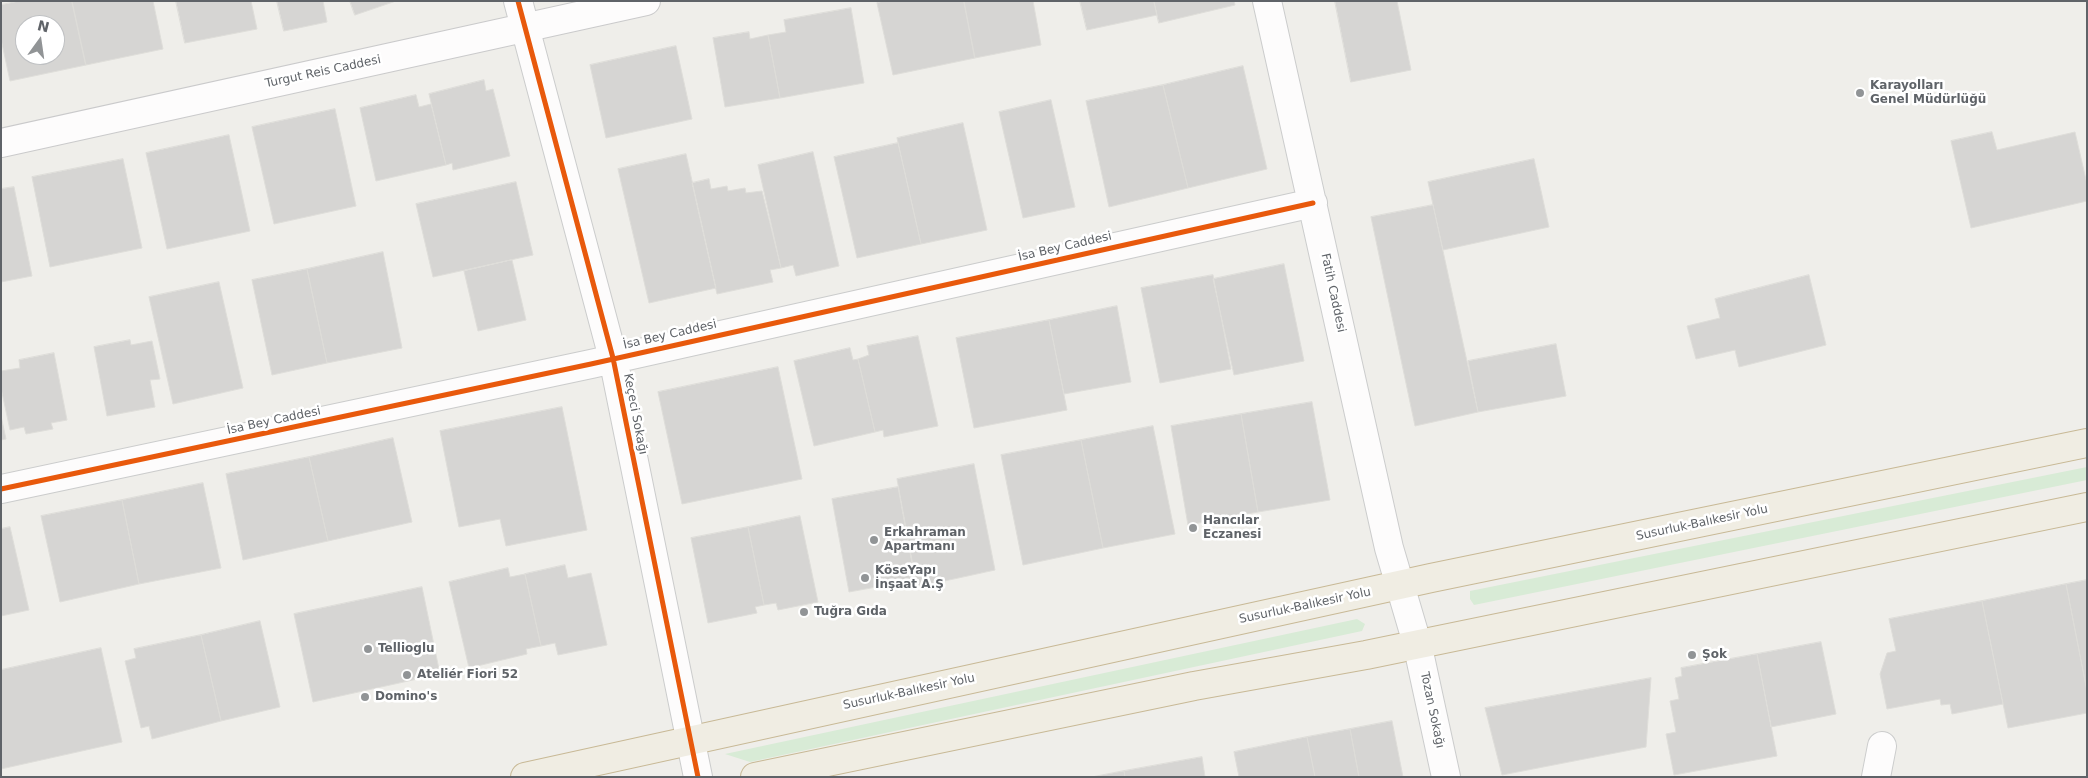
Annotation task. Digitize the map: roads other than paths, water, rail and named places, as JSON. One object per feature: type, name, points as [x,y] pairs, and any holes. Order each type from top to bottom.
[{"type":"highway","name":"Susurluk-Balıkesir Yolu","points":[[525,777],[1400,585],[2087,443]]},
{"type":"highway","points":[[755,777],[1194,686],[1366,655],[2087,507]]},
{"type":"street","name":"Keçeci Sokağı","points":[[518,1],[613,358],[698,777]]},
{"type":"street","name":"Turgut Reis Caddesi","points":[[1,143],[646,1]]},
{"type":"street","name":"Fatih Caddesi","points":[[1267,1],[1389,548],[1417,643]]},
{"type":"street","name":"İsa Bey Caddesi","points":[[1,489],[613,358],[1313,202]]},
{"type":"street","name":"Tozan Sokağı","points":[[1417,643],[1446,777]]},
{"type":"street","points":[[1876,777],[1882,746]]},
{"type":"place","name":"Karayolları Genel Müdürlüğü","points":[[1860,93]]},
{"type":"place","name":"Hancılar Eczanesi","points":[[1193,528]]},
{"type":"place","name":"Erkahraman Apartmanı","points":[[874,540]]},
{"type":"place","name":"KöseYapı İnşaat A.Ş","points":[[865,578]]},
{"type":"place","name":"Tuğra Gıda","points":[[804,612]]},
{"type":"place","name":"Tellioglu","points":[[368,649]]},
{"type":"place","name":"Şok","points":[[1692,655]]},
{"type":"place","name":"Ateliér Fiori 52","points":[[407,675]]},
{"type":"place","name":"Domino's","points":[[365,697]]}]
